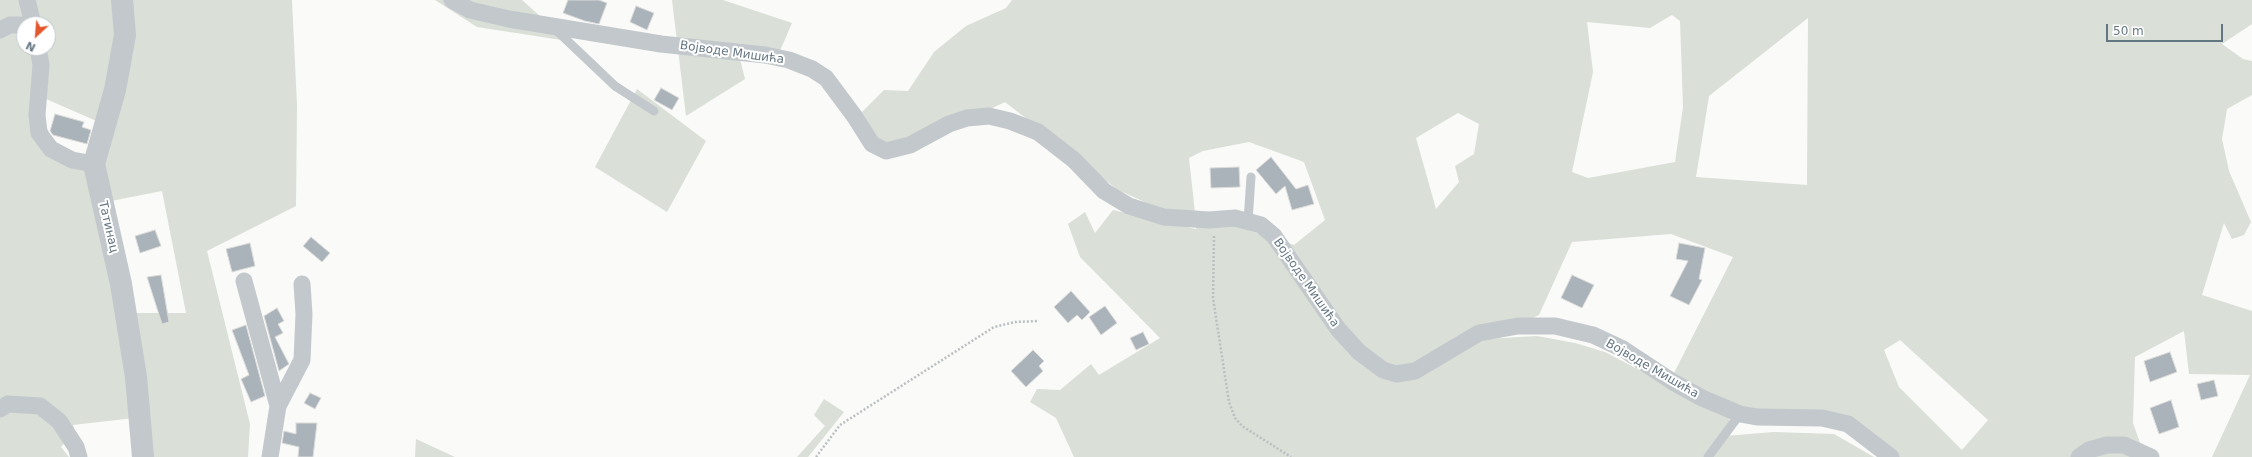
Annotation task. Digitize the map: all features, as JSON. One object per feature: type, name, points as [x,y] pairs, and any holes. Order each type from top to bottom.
[{"type":"street","points":[[27,0],[31,16]]},
{"type":"street","name":"Татинац","points":[[122,0],[125,35],[115,90],[94,164],[120,284],[135,370],[143,457]]},
{"type":"street","name":"Војводе Мишића","points":[[452,0],[470,10],[509,19],[660,44],[765,55],[789,60],[812,69],[826,78],[855,117],[872,144],[886,151],[910,145],[949,124],[967,118],[989,116],[1010,121],[1038,132],[1051,140],[1074,160],[1104,191],[1129,206],[1164,217],[1209,220],[1236,218],[1261,225],[1274,236],[1338,329],[1359,352],[1383,370],[1396,374],[1415,371],[1479,333],[1518,326],[1555,326],[1593,335],[1623,349],[1702,398],[1740,414],[1757,417],[1822,418],[1848,424],[1891,457]]},
{"type":"street","points":[[0,30],[10,25],[16,25]]},
{"type":"street","points":[[39,56],[41,65],[37,115],[39,133],[50,149],[72,160],[94,164]]},
{"type":"street","points":[[244,281],[278,406]]},
{"type":"street","points":[[270,457],[278,406],[302,360],[304,314],[302,284]]},
{"type":"street","points":[[0,409],[8,404],[40,406],[59,421],[76,447],[79,457]]},
{"type":"street","points":[[2079,457],[2089,450],[2106,445],[2124,445],[2151,457]]},
{"type":"lane","points":[[551,25],[615,86],[654,111]]},
{"type":"lane","points":[[1248,221],[1251,177]]},
{"type":"lane","points":[[1708,457],[1740,414]]},
{"type":"path","points":[[1209,220],[1214,237],[1213,298],[1229,402],[1233,413],[1242,426],[1291,457]]},
{"type":"path","points":[[816,457],[840,425],[994,327],[1015,322],[1039,321]]},
{"type":"shaded area","points":[[0,0],[292,0],[297,105],[296,206],[207,251],[250,424],[248,457],[137,457],[134,418],[73,425],[75,432],[61,447],[69,457],[0,457]],"holes":[[[46,99],[101,123],[87,158],[54,145],[43,118]],[[162,191],[186,313],[133,313],[111,201]]]},
{"type":"shaded area","points":[[435,0],[522,0],[568,41],[477,27]]},
{"type":"shaded area","points":[[672,0],[723,0],[792,23],[779,53],[740,59],[745,79],[686,116]]},
{"type":"shaded area","points":[[1012,0],[2252,0],[2252,24],[2222,44],[2243,59],[2252,61],[2252,95],[2227,109],[2222,139],[2229,171],[2251,222],[2244,235],[2232,239],[2224,223],[2202,295],[2252,311],[2252,457],[2212,457],[2250,375],[2189,374],[2184,331],[2135,357],[2133,423],[2145,457],[1878,457],[1828,411],[1730,418],[1725,436],[1774,432],[1834,434],[1874,457],[1074,457],[1056,418],[1030,402],[1037,389],[1060,390],[1091,364],[1099,375],[1160,338],[1080,257],[1068,224],[1085,212],[1095,233],[1113,210],[1196,229],[1195,213],[1158,208],[1118,190],[1005,102],[889,157],[862,112],[884,90],[908,91],[934,52],[966,26],[1006,8]],"holes":[[[1672,15],[1680,21],[1683,107],[1675,162],[1588,178],[1572,172],[1593,72],[1587,22],[1650,28]],[[1808,18],[1807,185],[1696,177],[1709,96]],[[1458,113],[1479,124],[1474,154],[1455,166],[1459,182],[1436,209],[1416,138]],[[1249,142],[1304,162],[1325,220],[1294,245],[1195,213],[1189,158],[1203,151]],[[1671,234],[1733,257],[1674,373],[1727,416],[1605,352],[1575,343],[1537,336],[1485,339],[1539,315],[1572,242]],[[1900,340],[1988,420],[1962,450],[1899,387],[1884,350]]]},
{"type":"shaded area","points":[[637,89],[706,141],[667,212],[595,167]]},
{"type":"shaded area","points":[[824,399],[844,412],[808,457],[797,457],[825,426],[814,415]]},
{"type":"shaded area","points":[[416,439],[455,457],[415,457]]},
{"type":"building","points":[[568,0],[599,0],[607,3],[599,24],[585,21],[563,13]]},
{"type":"building","points":[[636,6],[654,13],[647,30],[630,22]]},
{"type":"building","points":[[661,88],[679,98],[672,110],[654,100]]},
{"type":"building","points":[[55,114],[84,122],[82,127],[91,130],[87,144],[53,135],[50,131]]},
{"type":"building","points":[[1271,157],[1296,189],[1308,185],[1314,204],[1292,210],[1285,186],[1276,194],[1256,170]]},
{"type":"building","points":[[1239,167],[1240,187],[1211,188],[1210,168]]},
{"type":"building","points":[[155,230],[161,246],[140,253],[135,236]]},
{"type":"building","points":[[311,237],[330,253],[322,262],[303,246]]},
{"type":"building","points":[[250,243],[255,266],[232,272],[226,249]]},
{"type":"building","points":[[1679,243],[1705,248],[1699,279],[1702,280],[1689,305],[1670,296],[1688,261],[1676,259]]},
{"type":"building","points":[[161,275],[169,322],[162,324],[147,277]]},
{"type":"building","points":[[1572,275],[1594,285],[1582,308],[1561,298]]},
{"type":"building","points":[[1071,291],[1090,312],[1082,320],[1077,315],[1068,323],[1054,307]]},
{"type":"building","points":[[1105,306],[1117,323],[1101,335],[1089,317]]},
{"type":"building","points":[[277,308],[284,321],[278,324],[283,333],[275,337],[289,364],[279,371],[264,316]]},
{"type":"building","points":[[246,325],[265,396],[251,402],[241,379],[249,375],[232,330]]},
{"type":"building","points":[[1143,332],[1149,344],[1136,350],[1130,338]]},
{"type":"building","points":[[1033,350],[1044,361],[1039,366],[1043,371],[1026,387],[1011,371]]},
{"type":"building","points":[[2170,352],[2177,372],[2150,382],[2144,361]]},
{"type":"building","points":[[2214,380],[2218,396],[2201,400],[2197,384]]},
{"type":"building","points":[[310,393],[321,398],[315,409],[304,403]]},
{"type":"building","points":[[2171,400],[2179,427],[2159,434],[2150,408]]},
{"type":"building","points":[[296,423],[317,423],[313,457],[298,457],[299,447],[282,443],[284,431],[296,434]]}]
